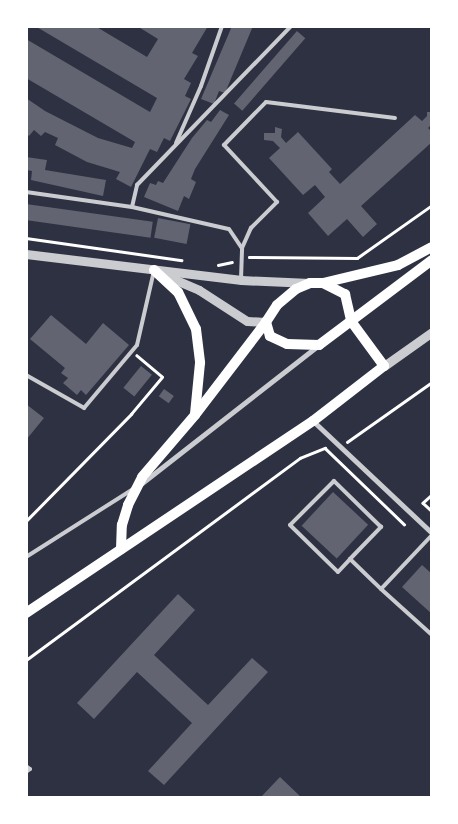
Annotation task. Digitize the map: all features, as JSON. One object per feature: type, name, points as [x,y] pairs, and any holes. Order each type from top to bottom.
[{"type":"main road","points":[[121,549],[122,525],[142,477],[195,415],[277,305],[296,289],[310,282],[323,283],[398,265],[432,247]]},
{"type":"main road","points":[[266,322],[270,336],[287,344],[319,345],[432,260]]},
{"type":"main road","points":[[154,270],[178,292],[196,329],[200,363],[195,415]]},
{"type":"main road","points":[[26,613],[313,421],[384,366],[350,321],[345,294],[323,283]]},
{"type":"street","points":[[26,254],[241,280],[310,282]]},
{"type":"street","points":[[154,270],[199,290],[247,321],[266,322]]},
{"type":"street","points":[[384,366],[432,332]]},
{"type":"street","points":[[137,486],[319,345]]},
{"type":"street","points":[[313,421],[432,534]]},
{"type":"lane","points":[[175,146],[202,86],[222,26]]},
{"type":"lane","points":[[132,207],[137,186],[291,26]]},
{"type":"lane","points":[[241,280],[242,248],[251,228],[277,202],[224,145],[266,102],[395,118]]},
{"type":"lane","points":[[26,192],[132,207],[229,229],[242,248]]},
{"type":"lane","points":[[26,376],[84,408],[137,345],[154,270]]},
{"type":"lane","points":[[26,384],[30,379]]},
{"type":"lane","points":[[334,481],[381,527],[350,559],[338,572],[290,526],[334,481]]},
{"type":"lane","points":[[26,557],[137,486]]},
{"type":"lane","points":[[382,589],[432,534]]},
{"type":"lane","points":[[350,559],[432,635]]},
{"type":"lane","points":[[26,766],[30,769],[26,772]]},
{"type":"path","points":[[216,265],[229,263],[241,257],[357,258],[432,205]]},
{"type":"path","points":[[26,238],[189,261]]},
{"type":"path","points":[[26,521],[130,414],[162,377],[132,352]]},
{"type":"path","points":[[330,454],[432,382]]},
{"type":"path","points":[[26,660],[300,458],[325,448],[404,524]]},
{"type":"path","points":[[432,495],[423,504],[432,512]]},
{"type":"building","points":[[35,26],[95,26],[147,57],[158,39],[137,26],[208,26],[192,53],[198,56],[184,79],[191,83],[185,96],[191,99],[170,141],[164,138],[157,152],[150,149],[131,187],[116,179],[120,172],[87,162],[55,145],[58,138],[45,132],[41,136],[34,130],[29,136],[26,133],[26,98],[45,111],[98,138],[132,148],[135,142],[26,78],[26,39],[150,112],[157,98]]},
{"type":"building","points":[[232,26],[253,26],[225,93],[219,91],[214,104],[201,99]]},
{"type":"building","points":[[297,31],[305,38],[242,111],[234,103]]},
{"type":"building","points":[[220,110],[229,115],[195,169],[191,179],[196,182],[189,199],[184,196],[178,211],[144,197],[150,183],[156,185],[158,181],[163,183],[192,138],[207,120],[211,122]]},
{"type":"building","points":[[427,112],[432,112],[432,124],[428,128],[432,132],[432,142],[361,206],[377,224],[363,237],[347,219],[328,236],[308,213],[325,197],[315,185],[303,195],[269,158],[280,148],[273,141],[264,140],[264,133],[275,133],[275,127],[282,129],[281,137],[286,143],[298,132],[332,169],[329,172],[340,184],[415,115],[422,121],[427,116]]},
{"type":"building","points":[[26,157],[47,160],[45,170],[106,180],[103,196],[31,180],[32,171],[26,170]]},
{"type":"building","points":[[26,204],[153,222],[151,238],[26,220]]},
{"type":"building","points":[[158,218],[190,224],[187,244],[154,238]]},
{"type":"building","points":[[51,315],[86,344],[103,323],[129,345],[86,395],[81,390],[77,395],[63,383],[68,378],[61,373],[65,368],[30,339]]},
{"type":"building","points":[[141,366],[152,375],[134,397],[123,388]]},
{"type":"building","points":[[164,389],[174,396],[169,403],[159,396]]},
{"type":"building","points":[[26,404],[44,418],[26,440]]},
{"type":"building","points":[[333,492],[368,525],[337,558],[302,526]]},
{"type":"building","points":[[422,565],[432,574],[432,614],[402,587]]},
{"type":"building","points":[[178,594],[195,610],[154,655],[208,705],[252,658],[268,672],[164,785],[148,771],[192,723],[137,672],[94,719],[77,703]]},
{"type":"building","points":[[280,777],[302,798],[260,798]]}]
